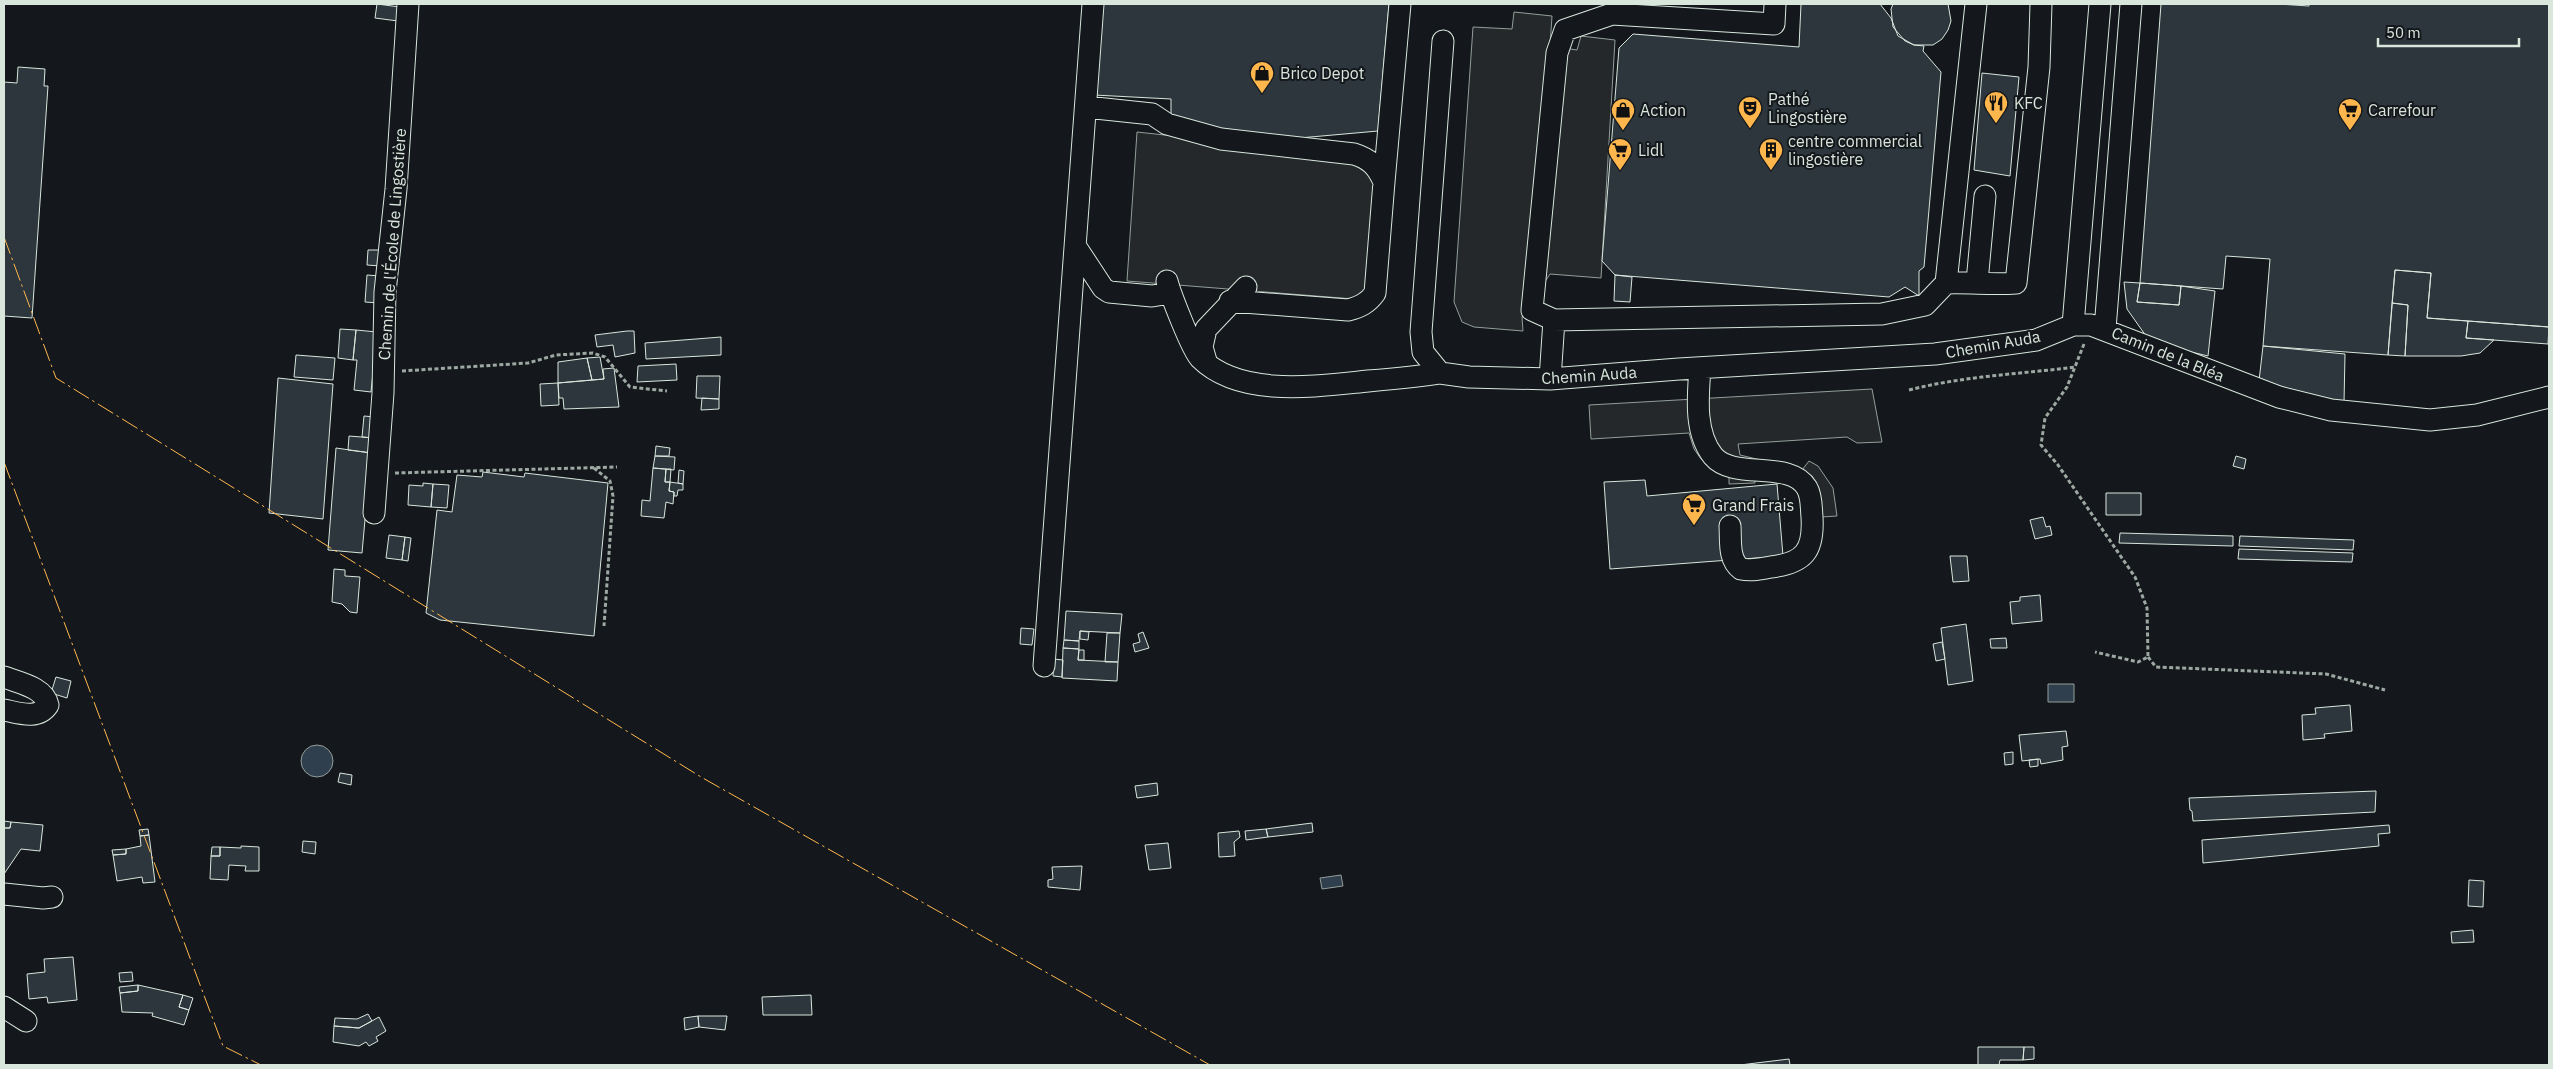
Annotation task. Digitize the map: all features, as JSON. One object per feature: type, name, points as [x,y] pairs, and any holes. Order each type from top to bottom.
[{"type":"street","name":"Chemin de l'École de Lingostière","points":[[374,513],[384,369],[386,292],[408,4]]},
{"type":"street","points":[[1044,666],[1093,4]]},
{"type":"street","points":[[1230,301],[1348,310],[1365,304],[1375,292],[1400,4]]},
{"type":"street","points":[[1775,4],[1774,24],[1612,14],[1565,30],[1556,62],[1532,310],[1554,320],[1882,314],[1925,305],[1946,283],[1976,4]]},
{"type":"street","points":[[1946,283],[1977,282],[1993,286],[2016,283],[2038,67],[2040,4]]},
{"type":"street","points":[[2090,326],[2100,4]]},
{"type":"street","name":"Camin de la Bléa","points":[[2130,4],[2090,326],[2278,397],[2331,410],[2430,420],[2477,415],[2549,397]]},
{"type":"street","points":[[1440,373],[1423,352],[1421,332],[1443,42]]},
{"type":"street","points":[[1086,107],[1152,114],[1166,124],[1221,139],[1354,154],[1372,162],[1384,182]]},
{"type":"street","points":[[1977,282],[1985,196]]},
{"type":"street","points":[[1076,247],[1103,288],[1109,292],[1152,296],[1169,287],[1198,356],[1207,364]]},
{"type":"street","points":[[1207,364],[1202,347],[1204,335],[1230,301],[1246,286]]},
{"type":"street","points":[[1550,379],[1554,320]]},
{"type":"street","name":"Chemin Auda","points":[[1207,364],[1226,375],[1250,382],[1283,387],[1344,384],[1440,373],[1469,378],[1550,379],[1935,354],[2036,340],[2090,326]]},
{"type":"street","points":[[1700,368],[1700,427],[1706,445],[1713,455],[1727,466],[1788,474],[1806,486],[1811,496],[1812,526],[1808,549],[1801,558],[1789,564],[1753,570],[1741,569],[1734,562],[1732,556],[1730,526]]},
{"type":"street","points":[[4,677],[41,692],[46,698],[48,705],[44,711],[36,714],[4,710]]},
{"type":"street","points":[[4,894],[43,898],[52,897]]},
{"type":"street","points":[[4,1007],[26,1021]]},
{"type":"path","points":[[2090,326],[2067,387],[2045,418],[2041,446],[2058,465],[2136,578],[2147,608],[2148,657],[2156,667],[2326,674],[2385,690]]},
{"type":"path","points":[[384,369],[403,371],[528,363],[556,355],[593,353],[605,357],[630,387],[667,391]]},
{"type":"path","points":[[1909,390],[1948,380],[1998,377],[2076,367]]},
{"type":"path","points":[[377,474],[617,467]]},
{"type":"path","points":[[594,468],[610,482],[613,496],[604,626]]},
{"type":"path","points":[[2095,652],[2138,662],[2148,657]]},
{"type":"shaded area","points":[[1514,12],[1552,16],[1550,46],[1577,50],[1581,36],[1615,40],[1601,278],[1550,274],[1522,317],[1523,331],[1474,327],[1462,322],[1454,302],[1473,27],[1512,29]]},
{"type":"shaded area","points":[[1137,132],[1376,158],[1368,287],[1354,299],[1127,281]]},
{"type":"shaded area","points":[[1872,389],[1882,442],[1857,443],[1847,437],[1738,444],[1740,455],[1802,470],[1809,461],[1818,466],[1833,488],[1837,516],[1821,517],[1804,501],[1793,484],[1755,477],[1755,483],[1729,484],[1729,476],[1712,468],[1701,459],[1694,449],[1689,433],[1591,439],[1589,405]]},
{"type":"water","points":[[2048,684],[2074,684],[2074,702],[2048,702]]},
{"type":"water","points":[[317,745],[328,750],[333,761],[328,772],[317,777],[306,772],[301,761],[306,750]]},
{"type":"water","points":[[1341,875],[1343,886],[1322,889],[1320,878]]},
{"type":"building","points":[[377,4],[400,7],[398,21],[375,18]]},
{"type":"building","points":[[1101,4],[1389,4],[1378,131],[1288,139],[1220,134],[1171,116],[1171,99],[1094,95]]},
{"type":"building","name":"centre commercial lingostière","points":[[1801,4],[1880,4],[1891,18],[1898,36],[1914,45],[1924,46],[1923,51],[1941,72],[1924,267],[1919,271],[1919,296],[1905,287],[1889,297],[1615,275],[1602,261],[1619,48],[1633,34],[1799,47]]},
{"type":"building","points":[[1893,4],[1948,4],[1951,21],[1948,30],[1942,39],[1933,45],[1914,45],[1905,41],[1893,27],[1891,9]]},
{"type":"building","name":"Carrefour","points":[[2161,4],[2278,4],[2309,6],[2309,4],[2549,4],[2549,327],[2427,318],[2431,273],[2395,270],[2388,355],[2263,346],[2270,259],[2226,256],[2223,289],[2140,283]]},
{"type":"building","points":[[18,67],[45,69],[44,86],[48,86],[32,318],[4,316],[4,82],[17,83]]},
{"type":"building","name":"KFC","points":[[1982,73],[2019,77],[2010,176],[1974,170]]},
{"type":"building","points":[[368,250],[381,250],[381,266],[367,265]]},
{"type":"building","points":[[2395,270],[2431,273],[2427,318],[2468,321],[2466,338],[2494,340],[2480,353],[2461,356],[2405,356],[2408,305],[2392,303]]},
{"type":"building","points":[[367,275],[380,276],[379,303],[365,302]]},
{"type":"building","points":[[1615,275],[1632,277],[1630,302],[1614,301]]},
{"type":"building","points":[[2124,282],[2140,283],[2137,302],[2179,305],[2181,286],[2215,291],[2208,356],[2183,350],[2146,336],[2127,309]]},
{"type":"building","points":[[2140,283],[2181,286],[2179,305],[2137,302]]},
{"type":"building","points":[[2392,303],[2408,305],[2405,356],[2388,355]]},
{"type":"building","points":[[2468,321],[2549,327],[2548,344],[2466,338]]},
{"type":"building","points":[[340,329],[356,330],[353,360],[338,358]]},
{"type":"building","points":[[356,330],[377,332],[371,392],[354,390],[357,360],[353,360]]},
{"type":"building","points":[[634,331],[635,353],[615,357],[613,345],[597,347],[595,335]]},
{"type":"building","points":[[721,337],[721,355],[646,359],[645,343]]},
{"type":"building","points":[[2263,346],[2345,354],[2344,403],[2259,381]]},
{"type":"building","points":[[296,355],[335,358],[333,380],[294,377]]},
{"type":"building","points":[[600,357],[604,379],[592,380],[587,358]]},
{"type":"building","points":[[587,358],[592,380],[558,383],[558,362]]},
{"type":"building","points":[[676,364],[677,380],[637,382],[638,366]]},
{"type":"building","points":[[614,368],[619,407],[564,409],[563,398],[559,398],[558,383],[604,379],[603,369]]},
{"type":"building","points":[[697,376],[720,376],[719,399],[696,398]]},
{"type":"building","points":[[278,378],[333,384],[323,519],[269,513]]},
{"type":"building","points":[[558,383],[559,405],[541,406],[540,384]]},
{"type":"building","points":[[702,398],[719,399],[719,409],[701,410]]},
{"type":"building","points":[[364,416],[375,417],[374,438],[362,437]]},
{"type":"building","points":[[349,436],[374,438],[372,453],[348,450]]},
{"type":"building","points":[[656,446],[670,448],[669,456],[655,456]]},
{"type":"building","points":[[336,448],[371,453],[362,553],[328,550]]},
{"type":"building","points":[[655,456],[675,457],[674,470],[653,468]]},
{"type":"building","points":[[2236,456],[2246,459],[2244,469],[2233,466]]},
{"type":"building","points":[[653,468],[666,469],[665,482],[670,482],[669,491],[674,492],[673,504],[666,502],[664,518],[641,516],[642,500],[650,501]]},
{"type":"building","points":[[666,469],[671,469],[670,482],[665,482]]},
{"type":"building","points":[[679,470],[684,471],[683,484],[678,483]]},
{"type":"building","points":[[483,472],[524,477],[525,473],[608,483],[594,636],[440,620],[426,613],[437,510],[452,512],[457,475],[482,477]]},
{"type":"building","name":"Grand Frais","points":[[1645,480],[1647,496],[1777,484],[1783,556],[1610,569],[1604,482]]},
{"type":"building","points":[[670,482],[683,484],[683,490],[678,490],[677,496],[674,496],[674,492],[669,491]]},
{"type":"building","points":[[423,483],[433,484],[431,507],[408,505],[409,485],[423,486]]},
{"type":"building","points":[[433,484],[449,485],[447,508],[431,507]]},
{"type":"building","points":[[2106,493],[2141,493],[2141,515],[2106,515]]},
{"type":"building","points":[[2043,517],[2046,527],[2050,526],[2052,535],[2035,539],[2030,520]]},
{"type":"building","points":[[2120,533],[2233,536],[2233,546],[2119,543]]},
{"type":"building","points":[[389,535],[405,537],[402,560],[386,558]]},
{"type":"building","points":[[2240,536],[2354,540],[2353,550],[2239,546]]},
{"type":"building","points":[[405,537],[411,538],[408,561],[402,560]]},
{"type":"building","points":[[2239,549],[2353,553],[2352,562],[2238,559]]},
{"type":"building","points":[[1950,556],[1967,556],[1969,581],[1953,582]]},
{"type":"building","points":[[334,569],[345,570],[345,576],[360,577],[357,613],[350,612],[342,604],[332,602]]},
{"type":"building","points":[[2040,595],[2042,621],[2012,624],[2010,602],[2020,601],[2020,597]]},
{"type":"building","points":[[1066,611],[1122,614],[1120,633],[1080,631],[1079,641],[1064,640]]},
{"type":"building","points":[[1966,624],[1973,681],[1948,685],[1941,628]]},
{"type":"building","points":[[1021,628],[1034,629],[1032,645],[1020,644]]},
{"type":"building","points":[[1080,631],[1089,632],[1088,640],[1080,639]]},
{"type":"building","points":[[1143,632],[1149,648],[1135,652],[1133,644],[1140,642],[1138,634]]},
{"type":"building","points":[[1107,633],[1120,633],[1118,662],[1105,662]]},
{"type":"building","points":[[2006,638],[2007,648],[1991,648],[1990,639]]},
{"type":"building","points":[[1064,640],[1079,641],[1079,649],[1063,648]]},
{"type":"building","points":[[1942,642],[1945,659],[1936,661],[1933,644]]},
{"type":"building","points":[[1063,648],[1079,649],[1078,660],[1118,662],[1117,681],[1062,678]]},
{"type":"building","points":[[1079,650],[1084,650],[1084,660],[1078,660]]},
{"type":"building","points":[[1054,659],[1063,660],[1062,677],[1053,676]]},
{"type":"building","points":[[56,677],[71,681],[67,698],[51,693]]},
{"type":"building","points":[[2350,705],[2352,731],[2324,734],[2325,738],[2303,740],[2302,715],[2316,714],[2315,708]]},
{"type":"building","points":[[2066,731],[2068,746],[2062,747],[2063,760],[2041,764],[2040,759],[2022,761],[2019,735]]},
{"type":"building","points":[[2013,752],[2013,764],[2005,765],[2004,753]]},
{"type":"building","points":[[2038,759],[2038,766],[2030,767],[2029,760]]},
{"type":"building","points":[[340,773],[352,775],[351,785],[338,782]]},
{"type":"building","points":[[1157,783],[1158,795],[1137,798],[1135,786]]},
{"type":"building","points":[[2376,791],[2375,812],[2193,821],[2189,798]]},
{"type":"building","points":[[4,821],[11,822],[10,828],[4,828]]},
{"type":"building","points":[[11,822],[43,825],[40,851],[21,849],[4,874],[4,828],[10,828]]},
{"type":"building","points":[[1312,823],[1313,832],[1268,837],[1266,829]]},
{"type":"building","points":[[2389,825],[2390,833],[2378,834],[2379,846],[2203,863],[2202,840]]},
{"type":"building","points":[[148,829],[149,835],[140,836],[139,830]]},
{"type":"building","points":[[1266,829],[1268,837],[1246,840],[1245,831]]},
{"type":"building","points":[[1239,831],[1240,837],[1234,842],[1235,856],[1219,857],[1218,833]]},
{"type":"building","points":[[149,835],[155,882],[143,883],[142,877],[117,881],[113,855],[126,854],[126,849],[141,846],[140,836]]},
{"type":"building","points":[[303,841],[316,842],[315,854],[302,852]]},
{"type":"building","points":[[1168,843],[1171,868],[1149,870],[1145,845]]},
{"type":"building","points":[[241,846],[259,847],[259,871],[245,871],[246,866],[229,865],[228,880],[210,879],[211,856],[220,856],[220,847],[241,848]]},
{"type":"building","points":[[212,847],[220,847],[220,856],[211,856]]},
{"type":"building","points":[[126,849],[126,854],[113,855],[112,850]]},
{"type":"building","points":[[1082,866],[1080,890],[1048,887],[1048,880],[1053,879],[1052,867]]},
{"type":"building","points":[[2469,880],[2484,881],[2483,907],[2468,906]]},
{"type":"building","points":[[2473,930],[2474,942],[2452,943],[2451,932]]},
{"type":"building","points":[[73,957],[77,1000],[48,1003],[47,997],[29,999],[27,974],[45,972],[44,959]]},
{"type":"building","points":[[132,972],[133,981],[120,982],[119,973]]},
{"type":"building","points":[[138,985],[183,995],[179,1007],[189,1010],[184,1025],[152,1016],[153,1013],[122,1012],[120,993],[138,991]]},
{"type":"building","points":[[138,985],[138,991],[120,993],[119,987]]},
{"type":"building","points":[[183,995],[193,998],[189,1010],[179,1007]]},
{"type":"building","points":[[811,995],[812,1015],[763,1015],[762,997]]},
{"type":"building","points":[[368,1014],[372,1021],[359,1028],[334,1026],[335,1018],[357,1019]]},
{"type":"building","points":[[698,1016],[699,1027],[685,1030],[684,1018]]},
{"type":"building","points":[[698,1016],[727,1016],[725,1030],[699,1027]]},
{"type":"building","points":[[379,1017],[386,1031],[376,1037],[378,1041],[369,1046],[366,1042],[359,1046],[333,1042],[334,1026],[359,1028]]},
{"type":"building","points":[[1978,1047],[2024,1047],[2023,1060],[2000,1060],[1999,1065],[1978,1065]]},
{"type":"building","points":[[2024,1047],[2034,1047],[2034,1059],[2023,1060]]},
{"type":"building","points":[[1789,1059],[1790,1065],[1740,1065]]},
{"type":"power","points":[[4,237],[56,378],[701,777],[1210,1065]]},
{"type":"power","points":[[4,462],[223,1046],[261,1065]]},
{"type":"place","name":"Brico Depot","points":[[1262,94]]},
{"type":"place","name":"KFC","points":[[1996,124]]},
{"type":"place","name":"Pathé Lingostière","points":[[1750,129]]},
{"type":"place","name":"Action","points":[[1623,131]]},
{"type":"place","name":"Carrefour","points":[[2350,131]]},
{"type":"place","name":"Lidl","points":[[1620,171]]},
{"type":"place","name":"centre commercial lingostière","points":[[1771,171]]},
{"type":"place","name":"Grand Frais","points":[[1694,526]]}]
